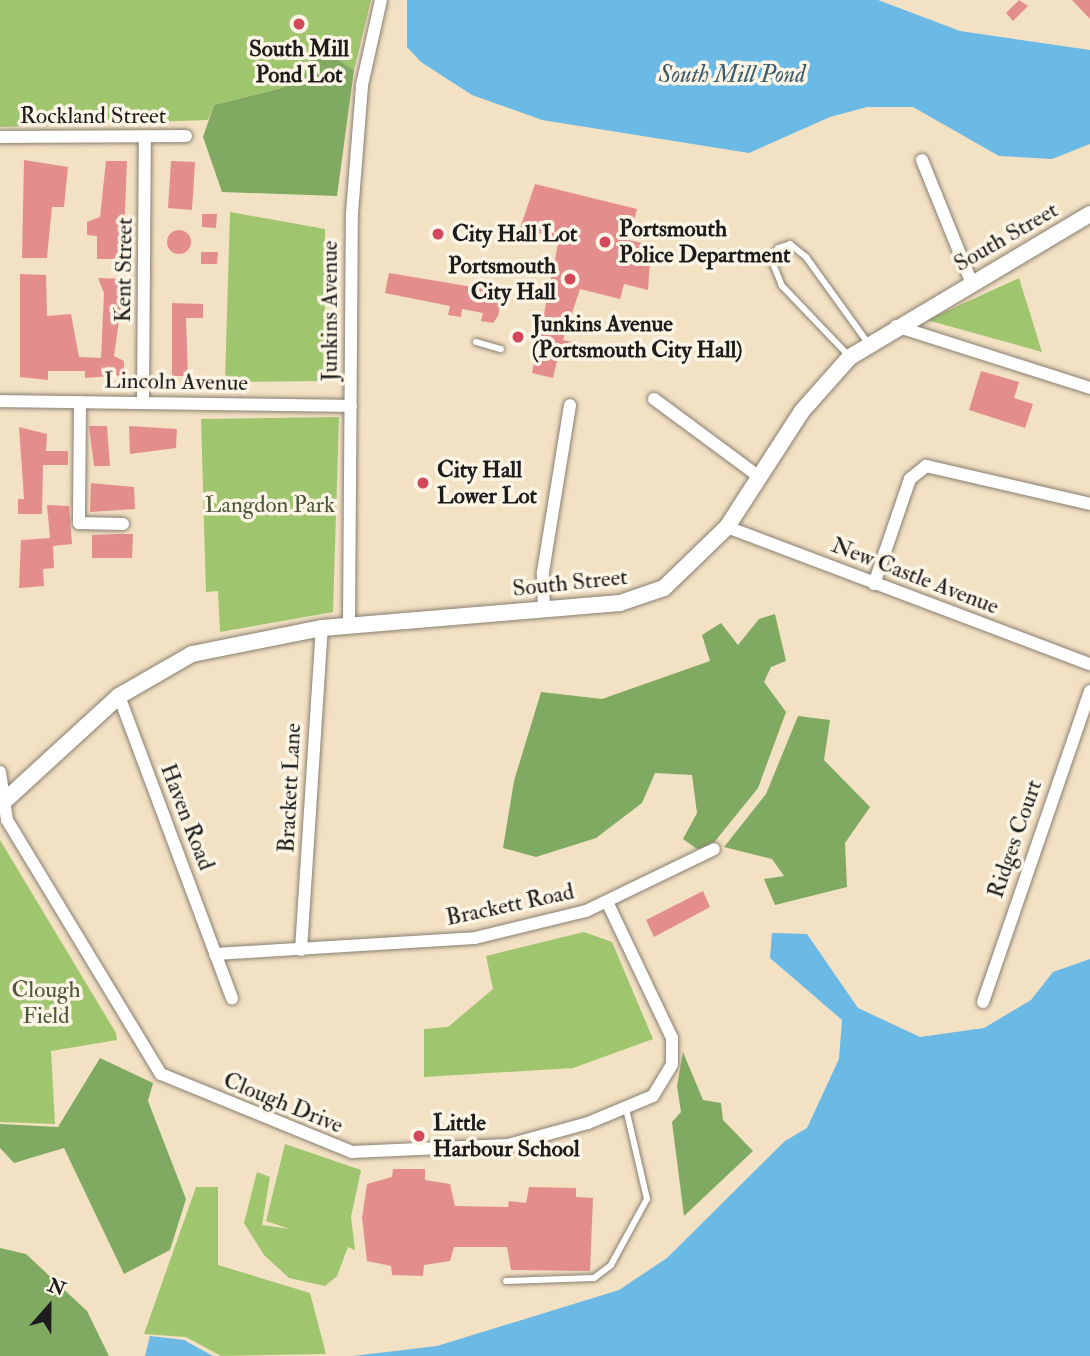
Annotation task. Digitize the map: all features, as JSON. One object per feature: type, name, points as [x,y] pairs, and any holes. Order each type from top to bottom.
[{"type":"street","name":"Junkins Avenue","points":[[349,625],[357,130],[381,0]]},
{"type":"street","name":"Rockland Street","points":[[0,137],[145,139],[186,136]]},
{"type":"street","name":"Kent Street","points":[[144,403],[145,139]]},
{"type":"street","points":[[922,160],[972,284]]},
{"type":"street","name":"South Street","points":[[0,804],[119,696],[192,654],[322,628],[544,610],[651,595],[691,568],[727,527],[802,411],[850,357],[896,326],[1090,214]]},
{"type":"street","points":[[896,326],[1090,388]]},
{"type":"street","points":[[654,399],[758,476]]},
{"type":"street","name":"Lincoln Avenue","points":[[0,401],[352,406]]},
{"type":"street","points":[[80,401],[79,523],[123,524]]},
{"type":"street","points":[[544,610],[543,572],[570,405]]},
{"type":"street","points":[[874,584],[910,480],[926,466],[1090,504]]},
{"type":"street","name":"New Castle Avenue","points":[[727,527],[1090,664]]},
{"type":"street","name":"Brackett Lane","points":[[301,950],[322,628]]},
{"type":"street","name":"Ridges Court","points":[[983,1002],[1090,691]]},
{"type":"street","name":"Haven Road","points":[[119,696],[232,999]]},
{"type":"street","points":[[0,772],[0,804]]},
{"type":"street","name":"Clough Drive","points":[[0,804],[125,1024],[150,1062],[175,1082],[306,1138],[362,1153],[508,1145],[626,1109],[660,1088],[674,1050],[659,1004],[607,902]]},
{"type":"street","name":"Brackett Road","points":[[301,950],[475,938],[607,902],[714,849]]},
{"type":"street","points":[[215,954],[301,950]]},
{"type":"lane","points":[[850,357],[782,286],[772,261],[778,247],[790,244],[806,257],[868,343]]},
{"type":"lane","points":[[476,342],[501,349]]},
{"type":"lane","points":[[506,1281],[594,1278],[611,1265],[647,1199],[626,1109]]},
{"type":"green space","points":[[0,0],[371,0],[354,70],[319,47],[308,70],[282,88],[214,105],[208,120],[0,127]]},
{"type":"green space","points":[[319,47],[354,70],[337,196],[222,192],[203,137],[214,105],[282,88],[308,70]]},
{"type":"green space","points":[[230,212],[325,229],[325,381],[225,382]]},
{"type":"green space","points":[[1019,278],[1042,352],[927,320]]},
{"type":"green space","name":"Langdon Park","points":[[339,417],[333,612],[220,632],[218,591],[206,592],[201,419]]},
{"type":"green space","points":[[775,614],[786,661],[771,667],[764,682],[786,712],[758,788],[712,845],[697,849],[683,839],[697,813],[692,775],[655,773],[642,803],[596,838],[536,857],[503,848],[514,781],[541,692],[602,699],[710,661],[702,635],[721,623],[738,645],[759,619]]},
{"type":"green space","points":[[798,716],[830,720],[824,760],[870,807],[845,843],[847,887],[775,905],[764,879],[784,876],[772,859],[724,847],[766,794]]},
{"type":"green space","name":"Clough Field","points":[[0,840],[116,1033],[117,1040],[51,1051],[55,1124],[0,1122]]},
{"type":"green space","points":[[584,932],[612,942],[653,1039],[573,1068],[424,1077],[424,1029],[448,1027],[493,989],[486,956]]},
{"type":"green space","points":[[683,1052],[703,1100],[721,1103],[723,1120],[753,1151],[684,1216],[672,1122],[681,1112],[677,1086]]},
{"type":"green space","points":[[100,1058],[153,1083],[148,1101],[186,1199],[170,1250],[124,1274],[64,1148],[14,1163],[0,1148],[0,1124],[58,1127]]},
{"type":"green space","points":[[285,1144],[361,1170],[351,1217],[355,1250],[348,1247],[337,1276],[325,1286],[289,1278],[264,1255],[244,1223],[257,1172],[270,1177],[262,1225],[290,1229],[266,1221]]},
{"type":"green space","points":[[196,1187],[218,1187],[218,1265],[310,1293],[326,1354],[221,1356],[186,1337],[144,1334]]},
{"type":"green space","points":[[0,1248],[26,1254],[87,1311],[109,1356],[0,1356]]},
{"type":"water","name":"South Mill Pond","points":[[407,0],[878,0],[960,31],[1090,50],[1090,144],[1052,159],[999,156],[913,107],[867,107],[830,117],[749,153],[542,120],[472,95],[421,62],[407,47]]},
{"type":"water","points":[[772,933],[807,934],[858,1008],[920,1037],[984,1028],[1031,1000],[1053,972],[1090,959],[1090,1356],[353,1356],[437,1346],[619,1290],[667,1258],[785,1141],[807,1128],[839,1059],[842,1020],[770,958]]},
{"type":"water","points":[[150,1336],[184,1340],[213,1356],[145,1356]]},
{"type":"building","points":[[1019,0],[1028,6],[1013,21],[1006,13]]},
{"type":"building","points":[[1072,0],[1090,0],[1090,19]]},
{"type":"building","points":[[24,160],[68,167],[64,207],[52,207],[47,258],[22,258]]},
{"type":"building","points":[[106,161],[127,161],[123,259],[97,259],[97,236],[87,235],[87,222],[100,217]]},
{"type":"building","points":[[171,161],[195,162],[192,210],[168,208]]},
{"type":"building","name":"Portsmouth Police Department","points":[[535,184],[637,209],[629,240],[651,245],[648,290],[624,284],[620,299],[580,289],[563,340],[573,342],[570,354],[559,352],[553,378],[532,373],[559,239],[520,228]]},
{"type":"building","points":[[202,214],[217,214],[216,228],[202,227]]},
{"type":"building","points":[[174,230],[184,230],[191,237],[191,247],[184,254],[174,254],[167,247],[167,237]]},
{"type":"building","points":[[201,252],[218,252],[217,264],[201,264]]},
{"type":"building","points":[[389,273],[503,292],[498,316],[493,323],[481,321],[483,313],[462,309],[461,317],[448,315],[450,306],[385,293]]},
{"type":"building","points":[[20,274],[46,275],[47,316],[71,314],[79,357],[101,358],[104,293],[98,278],[125,279],[114,356],[124,361],[124,375],[85,378],[85,371],[48,371],[48,380],[20,377]]},
{"type":"building","points":[[172,303],[203,304],[203,318],[186,318],[188,376],[172,376]]},
{"type":"building","points":[[981,371],[1019,382],[1014,398],[1033,404],[1025,428],[969,410]]},
{"type":"building","points":[[89,426],[107,426],[110,466],[94,466]]},
{"type":"building","points":[[129,426],[177,429],[176,448],[130,454]]},
{"type":"building","points":[[19,427],[47,434],[46,451],[68,451],[68,465],[43,465],[42,514],[18,514],[18,499],[24,499]]},
{"type":"building","points":[[91,483],[134,487],[135,509],[90,512]]},
{"type":"building","points":[[47,505],[69,506],[72,544],[53,546],[54,568],[43,569],[44,586],[19,588],[21,540],[50,538]]},
{"type":"building","points":[[133,534],[132,558],[92,558],[92,535]]},
{"type":"building","points":[[703,891],[710,907],[654,937],[646,920]]},
{"type":"building","points":[[393,1169],[425,1169],[425,1180],[450,1184],[455,1206],[508,1207],[509,1201],[526,1203],[529,1187],[576,1188],[576,1197],[593,1198],[590,1271],[511,1270],[507,1247],[454,1247],[450,1261],[424,1265],[423,1276],[392,1275],[391,1266],[367,1261],[362,1218],[367,1184],[392,1177]]},
{"type":"place","name":"South Mill Pond Lot","points":[[299,24]]},
{"type":"place","name":"City Hall Lot","points":[[438,234]]},
{"type":"place","name":"Portsmouth Police Department","points":[[605,242]]},
{"type":"place","name":"Portsmouth City Hall","points":[[570,279]]},
{"type":"place","name":"Junkins Avenue (Portsmouth City Hall)","points":[[518,337]]},
{"type":"place","name":"City Hall Lower Lot","points":[[423,483]]},
{"type":"place","name":"Little Harbour School","points":[[419,1136]]}]
